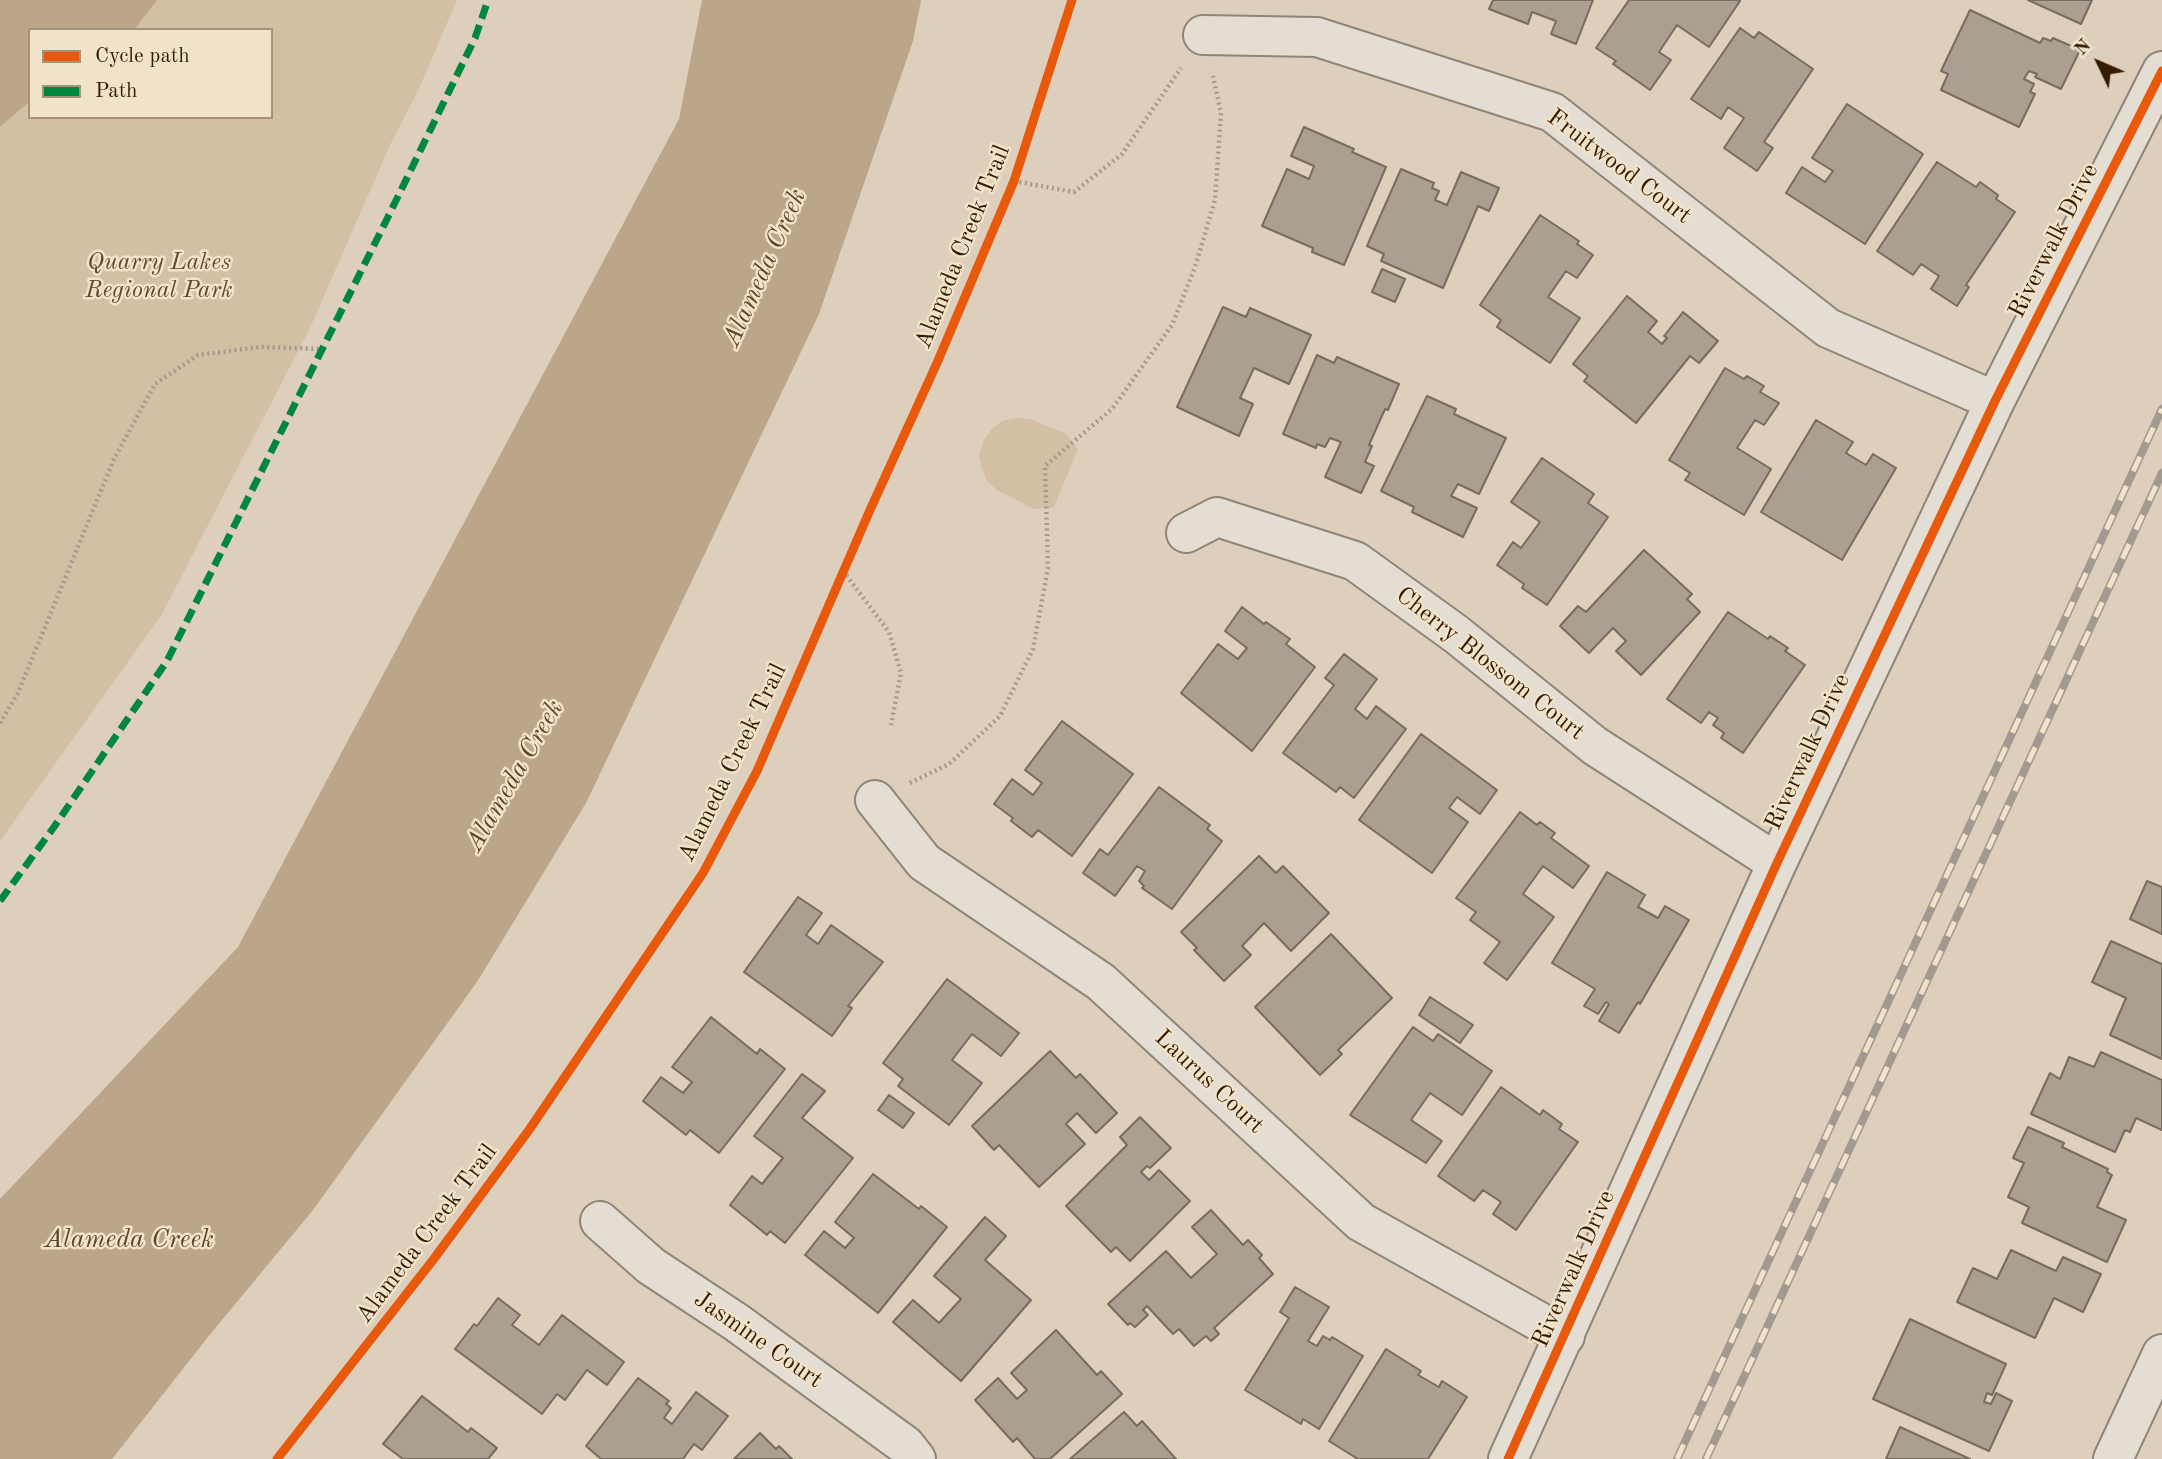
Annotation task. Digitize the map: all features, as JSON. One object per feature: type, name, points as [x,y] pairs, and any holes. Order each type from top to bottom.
[{"type":"street","name":"Fruitwood Court","points":[[1203,35],[1317,37],[1552,112],[1828,328],[1995,401]]},
{"type":"street","name":"Riverwalk Drive","points":[[1508,1459],[1777,863],[1995,401],[2162,71]]},
{"type":"street","name":"Cherry Blossom Court","points":[[1186,533],[1217,517],[1355,561],[1456,634],[1595,746],[1777,863]]},
{"type":"street","name":"Laurus Court","points":[[875,800],[924,862],[1101,982],[1362,1222],[1565,1336]]},
{"type":"street","name":"Jasmine Court","points":[[600,1222],[651,1266],[736,1322],[905,1445],[916,1459]]},
{"type":"street","points":[[2113,1459],[2162,1354]]},
{"type":"path","points":[[1014,181],[1074,191],[1122,154],[1203,35]]},
{"type":"path","points":[[875,800],[949,764],[1000,716],[1033,649],[1048,568],[1045,466],[1112,410],[1172,325],[1195,267],[1215,200],[1221,113],[1203,35]]},
{"type":"path","points":[[0,723],[18,693],[114,459],[155,384],[198,355],[260,347],[322,349]]},
{"type":"path","points":[[843,571],[888,632],[901,673],[891,725]]},
{"type":"green space","name":"Quarry Lakes Regional Park","points":[[0,0],[457,0],[310,328],[162,614],[0,841]]},
{"type":"green space","points":[[1031,419],[1066,434],[1078,449],[1054,507],[1034,509],[997,490],[987,481],[979,456],[983,442],[991,430],[1002,421]]},
{"type":"water","points":[[0,0],[157,0],[136,28],[28,28],[28,103],[0,127]]},
{"type":"water","name":"Alameda Creek","points":[[702,0],[921,0],[913,41],[819,314],[586,803],[477,982],[313,1210],[112,1459],[0,1459],[0,1199],[238,947],[679,119]]},
{"type":"building","points":[[1493,0],[1593,0],[1576,44],[1551,34],[1556,21],[1532,12],[1528,24],[1489,9]]},
{"type":"building","points":[[1629,0],[1740,1],[1709,47],[1677,25],[1659,52],[1671,60],[1650,90],[1613,64],[1616,61],[1596,48]]},
{"type":"building","points":[[2028,0],[2092,0],[2081,24]]},
{"type":"building","points":[[1970,10],[2040,43],[2043,38],[2051,41],[2053,38],[2080,50],[2061,89],[2035,77],[2037,74],[2029,71],[2024,79],[2034,84],[2030,92],[2035,94],[2019,127],[1941,90],[1948,74],[1941,71]]},
{"type":"building","points":[[1740,28],[1754,38],[1759,32],[1813,69],[1764,142],[1773,148],[1757,171],[1724,148],[1744,118],[1728,107],[1721,119],[1691,99]]},
{"type":"building","points":[[1847,104],[1923,154],[1865,244],[1786,193],[1802,167],[1825,182],[1833,171],[1812,158]]},
{"type":"building","points":[[1304,127],[1354,149],[1352,152],[1386,167],[1344,265],[1262,226],[1287,169],[1309,179],[1314,166],[1291,156]]},
{"type":"building","points":[[1937,162],[1976,187],[1980,182],[1998,195],[1996,199],[2015,212],[1966,285],[1969,287],[1957,306],[1931,289],[1939,276],[1921,264],[1913,275],[1877,251]]},
{"type":"building","points":[[1401,169],[1434,183],[1432,188],[1439,191],[1435,200],[1447,205],[1461,172],[1499,188],[1489,211],[1478,206],[1443,288],[1381,261],[1384,254],[1367,246]]},
{"type":"building","points":[[1540,215],[1579,241],[1577,244],[1593,255],[1577,278],[1566,271],[1548,297],[1580,318],[1550,363],[1497,327],[1501,320],[1480,305]]},
{"type":"building","points":[[1382,269],[1405,279],[1395,302],[1372,292]]},
{"type":"building","points":[[1627,296],[1657,321],[1648,332],[1662,344],[1667,338],[1664,336],[1683,312],[1718,341],[1699,363],[1690,356],[1636,423],[1584,381],[1588,376],[1573,364]]},
{"type":"building","points":[[1223,307],[1246,317],[1250,308],[1311,335],[1289,384],[1254,368],[1240,398],[1253,404],[1239,436],[1177,407]]},
{"type":"building","points":[[1317,355],[1334,363],[1337,357],[1399,384],[1369,445],[1372,446],[1365,462],[1374,466],[1361,493],[1325,477],[1341,442],[1330,438],[1325,447],[1317,444],[1316,448],[1283,434]]},
{"type":"building","points":[[1725,368],[1764,386],[1760,392],[1779,403],[1764,425],[1755,420],[1737,448],[1771,469],[1744,515],[1685,480],[1690,473],[1669,460]]},
{"type":"building","points":[[1427,396],[1456,409],[1454,414],[1506,438],[1479,494],[1458,484],[1451,496],[1477,508],[1463,537],[1412,512],[1414,507],[1381,491]]},
{"type":"building","points":[[1816,420],[1853,442],[1846,453],[1866,465],[1873,454],[1896,468],[1842,560],[1761,512]]},
{"type":"building","points":[[1542,458],[1594,494],[1588,503],[1608,517],[1547,605],[1522,588],[1524,584],[1497,565],[1513,542],[1521,548],[1540,522],[1511,502]]},
{"type":"building","points":[[1644,550],[1692,594],[1687,599],[1700,612],[1641,675],[1616,651],[1626,641],[1613,628],[1589,653],[1560,626],[1578,606],[1586,612]]},
{"type":"building","points":[[1242,607],[1290,639],[1286,644],[1315,667],[1252,751],[1181,693],[1218,644],[1238,659],[1247,648],[1225,631]]},
{"type":"building","points":[[1728,612],[1768,639],[1770,636],[1788,648],[1785,651],[1805,665],[1743,753],[1721,738],[1724,733],[1713,725],[1718,718],[1709,712],[1701,723],[1667,699]]},
{"type":"building","points":[[1344,654],[1377,679],[1355,709],[1367,719],[1376,706],[1406,729],[1354,798],[1340,787],[1336,792],[1283,753],[1334,685],[1325,678]]},
{"type":"building","points":[[1062,721],[1133,774],[1072,856],[1038,830],[1032,837],[994,804],[1012,779],[1033,795],[1042,783],[1025,770]]},
{"type":"building","points":[[1421,734],[1497,790],[1480,814],[1457,797],[1449,808],[1468,822],[1432,873],[1359,820]]},
{"type":"building","points":[[1159,787],[1210,825],[1207,829],[1222,841],[1172,909],[1142,888],[1144,886],[1139,881],[1145,871],[1137,866],[1115,896],[1083,873],[1100,849],[1108,855]]},
{"type":"building","points":[[1520,812],[1537,825],[1540,822],[1555,833],[1551,838],[1589,866],[1573,888],[1543,866],[1523,894],[1554,917],[1507,980],[1484,963],[1500,942],[1470,920],[1476,912],[1456,898]]},
{"type":"building","points":[[1259,856],[1276,873],[1283,866],[1329,913],[1291,951],[1264,923],[1242,946],[1251,955],[1224,981],[1194,950],[1197,948],[1181,932]]},
{"type":"building","points":[[1607,872],[1645,895],[1638,907],[1658,918],[1665,906],[1689,920],[1640,1004],[1638,1002],[1619,1033],[1599,1021],[1609,1004],[1606,1002],[1598,1014],[1584,1006],[1595,989],[1552,963]]},
{"type":"building","points":[[2147,881],[2162,887],[2162,934],[2130,919]]},
{"type":"building","points":[[798,897],[822,913],[806,935],[818,944],[831,925],[883,962],[848,1006],[852,1008],[832,1036],[744,972]]},
{"type":"building","points":[[1331,934],[1392,998],[1338,1050],[1342,1054],[1320,1075],[1255,1007]]},
{"type":"building","points":[[2111,941],[2162,964],[2162,1059],[2110,1035],[2126,998],[2092,982]]},
{"type":"building","points":[[947,979],[1019,1033],[1001,1056],[972,1034],[952,1060],[982,1083],[949,1125],[898,1086],[903,1079],[883,1063]]},
{"type":"building","points":[[1430,997],[1473,1025],[1460,1043],[1419,1015]]},
{"type":"building","points":[[711,1017],[757,1054],[760,1049],[785,1069],[719,1153],[690,1130],[686,1135],[643,1101],[661,1077],[683,1093],[692,1082],[672,1067]]},
{"type":"building","points":[[1413,1027],[1433,1041],[1438,1034],[1492,1071],[1462,1115],[1430,1093],[1411,1120],[1442,1141],[1426,1163],[1350,1115]]},
{"type":"building","points":[[1050,1051],[1076,1078],[1080,1074],[1117,1113],[1096,1133],[1077,1113],[1066,1124],[1085,1144],[1039,1187],[999,1145],[994,1150],[972,1126]]},
{"type":"building","points":[[2101,1052],[2162,1080],[2162,1130],[2136,1118],[2130,1132],[2125,1130],[2115,1152],[2031,1114],[2050,1073],[2060,1079],[2069,1057],[2094,1067]]},
{"type":"building","points":[[802,1074],[825,1091],[802,1118],[853,1158],[785,1243],[770,1231],[767,1235],[730,1205],[752,1176],[762,1184],[783,1158],[754,1136]]},
{"type":"building","points":[[1501,1087],[1540,1115],[1543,1110],[1562,1124],[1559,1129],[1578,1142],[1516,1230],[1493,1214],[1501,1202],[1483,1190],[1474,1201],[1438,1176]]},
{"type":"building","points":[[889,1095],[914,1113],[903,1128],[878,1110]]},
{"type":"building","points":[[1140,1117],[1171,1148],[1150,1168],[1147,1166],[1141,1172],[1149,1180],[1159,1170],[1190,1201],[1130,1261],[1116,1247],[1111,1252],[1066,1206],[1127,1145],[1120,1137]]},
{"type":"building","points":[[2028,1127],[2064,1143],[2062,1147],[2108,1169],[2107,1172],[2112,1175],[2097,1207],[2126,1220],[2107,1262],[2022,1223],[2029,1207],[2008,1197],[2024,1163],[2013,1158]]},
{"type":"building","points":[[873,1174],[947,1227],[878,1313],[805,1255],[824,1231],[845,1248],[854,1238],[835,1222]]},
{"type":"building","points":[[1211,1210],[1243,1245],[1248,1240],[1262,1255],[1259,1258],[1273,1274],[1214,1328],[1219,1334],[1211,1341],[1206,1336],[1194,1346],[1179,1329],[1173,1334],[1147,1306],[1143,1310],[1148,1315],[1135,1327],[1130,1323],[1128,1325],[1108,1304],[1166,1251],[1191,1278],[1217,1254],[1192,1227]]},
{"type":"building","points":[[985,1217],[1006,1236],[985,1260],[1031,1300],[961,1381],[893,1322],[913,1300],[939,1323],[961,1299],[934,1276]]},
{"type":"building","points":[[2011,1250],[2056,1271],[2063,1257],[2101,1274],[2083,1312],[2054,1298],[2035,1338],[1957,1302],[1973,1268],[1997,1279]]},
{"type":"building","points":[[1295,1287],[1329,1307],[1308,1341],[1317,1346],[1323,1336],[1330,1340],[1332,1337],[1363,1356],[1319,1429],[1303,1419],[1301,1424],[1245,1390],[1289,1318],[1280,1312]]},
{"type":"building","points":[[498,1298],[520,1315],[512,1325],[539,1345],[562,1315],[624,1362],[607,1385],[587,1370],[565,1400],[557,1394],[542,1414],[455,1349]]},
{"type":"building","points":[[1910,1319],[2006,1364],[1992,1395],[1987,1393],[1984,1402],[1991,1404],[1996,1393],[2012,1401],[1989,1451],[1873,1399]]},
{"type":"building","points":[[1056,1330],[1097,1375],[1101,1371],[1122,1394],[1050,1459],[1035,1459],[1017,1438],[1013,1442],[975,1400],[998,1378],[1017,1399],[1027,1390],[1011,1373]]},
{"type":"building","points":[[1386,1349],[1421,1371],[1418,1375],[1439,1387],[1442,1381],[1467,1397],[1428,1459],[1358,1459],[1329,1441]]},
{"type":"building","points":[[638,1378],[669,1401],[666,1404],[671,1408],[664,1418],[672,1424],[696,1392],[728,1416],[702,1450],[694,1444],[683,1459],[601,1459],[586,1446]]},
{"type":"building","points":[[422,1396],[468,1432],[471,1428],[497,1448],[488,1459],[403,1459],[383,1444]]},
{"type":"building","points":[[1124,1412],[1137,1426],[1142,1421],[1176,1459],[1070,1459]]},
{"type":"building","points":[[1900,1427],[1970,1459],[1886,1459]]},
{"type":"building","points":[[760,1433],[776,1449],[779,1446],[792,1459],[734,1459]]},
{"type":"railway","points":[[1677,1459],[2162,409]]},
{"type":"railway","points":[[1706,1459],[2162,473]]},
{"type":"marked path","points":[[0,901],[167,661],[475,38],[488,0]]},
{"type":"cycle path","name":"Alameda Creek Trail","points":[[277,1459],[433,1260],[529,1130],[703,873],[757,771],[1014,181],[1072,0]]},
{"type":"cycle path","points":[[1508,1459],[1777,863],[1995,401],[2162,71]]}]
